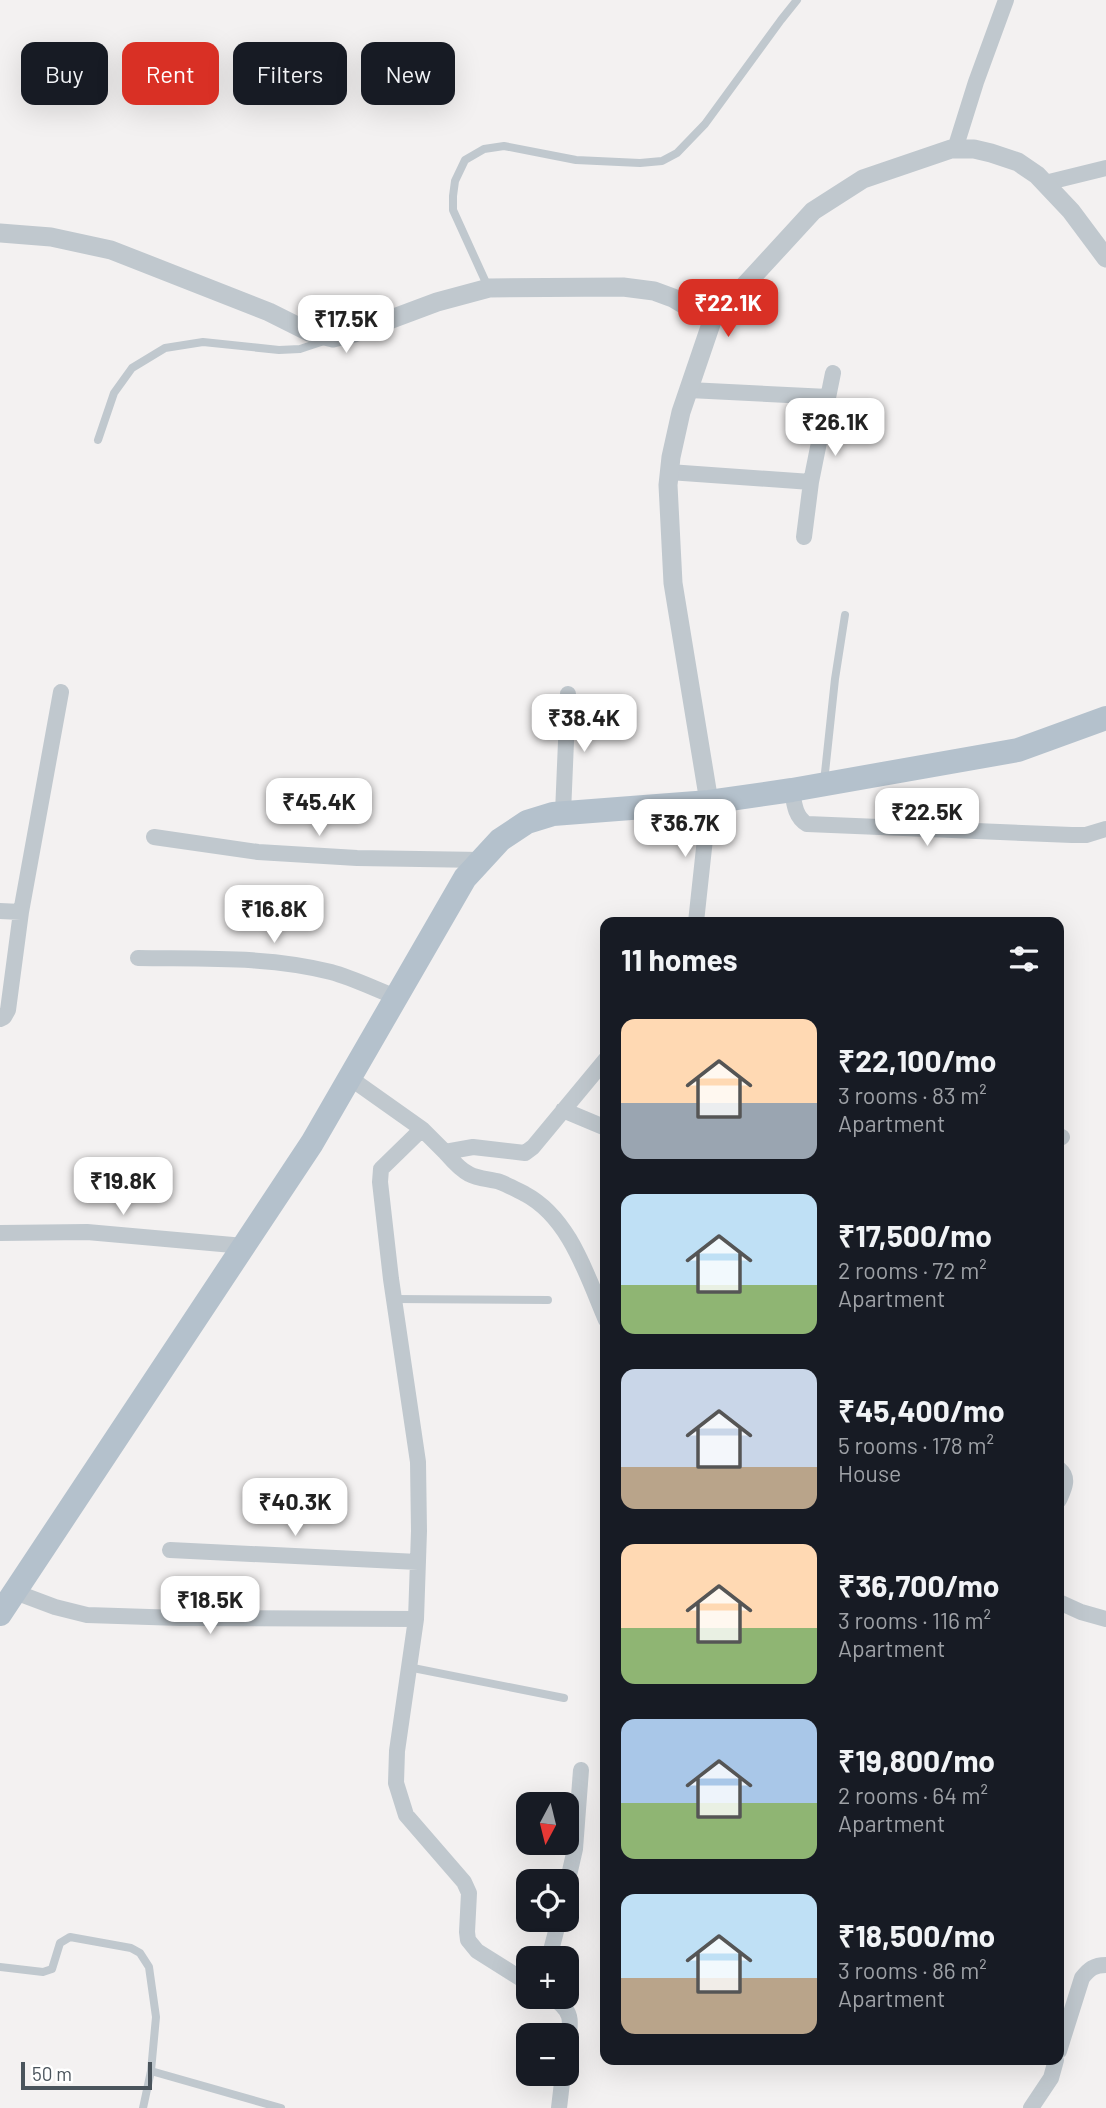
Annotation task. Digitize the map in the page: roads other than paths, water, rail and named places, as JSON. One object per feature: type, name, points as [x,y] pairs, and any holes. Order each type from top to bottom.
[{"type":"main road","points":[[0,1614],[312,1143],[465,878],[500,840],[527,822],[553,814],[709,802],[824,785],[1018,750],[1106,718]]},
{"type":"street","points":[[955,149],[1006,0]]},
{"type":"street","points":[[697,917],[709,802],[673,583],[668,512],[669,472],[681,412],[712,321],[813,211],[863,179],[955,149],[974,149],[1018,162],[1037,175],[1071,211],[1106,258]]},
{"type":"street","points":[[1045,183],[1106,167]]},
{"type":"street","points":[[0,233],[51,237],[111,250],[269,312],[309,332],[333,338],[354,333],[436,302],[489,288],[623,287],[654,291],[673,298],[712,321]]},
{"type":"street","points":[[804,537],[811,482],[833,373]]},
{"type":"street","points":[[689,390],[828,397]]},
{"type":"street","points":[[669,472],[811,482]]},
{"type":"street","points":[[0,1019],[8,1010],[21,912],[61,692]]},
{"type":"street","points":[[562,813],[568,694]]},
{"type":"street","points":[[792,790],[796,811],[800,820],[807,824],[1072,835],[1086,835],[1106,829]]},
{"type":"street","points":[[154,837],[270,853],[482,860]]},
{"type":"street","points":[[0,911],[21,912]]},
{"type":"street","points":[[138,958],[239,960],[299,966],[333,972],[396,997]]},
{"type":"street","points":[[445,1152],[473,1147],[525,1153],[533,1147],[600,1066]]},
{"type":"street","points":[[350,1077],[422,1129],[456,1165],[470,1175],[499,1182],[528,1195],[553,1216],[566,1232],[600,1306]]},
{"type":"street","points":[[562,1110],[600,1126]]},
{"type":"street","points":[[422,1129],[381,1169],[380,1182],[418,1462],[416,1619],[397,1751],[396,1783],[406,1815],[464,1882],[469,1893],[468,1940],[477,1951],[516,1975]]},
{"type":"street","points":[[0,1233],[87,1232],[244,1246]]},
{"type":"street","points":[[170,1550],[418,1562]]},
{"type":"street","points":[[15,1592],[55,1607],[87,1615],[416,1619]]},
{"type":"street","points":[[1064,1604],[1106,1619]]},
{"type":"street","points":[[571,1869],[575,1849],[581,1770]]},
{"type":"street","points":[[1064,2035],[1082,1978],[1088,1970],[1097,1965],[1106,1965]]},
{"type":"street","points":[[1031,2108],[1051,2078],[1055,2065]]},
{"type":"street","points":[[559,2108],[562,2086]]},
{"type":"lane","points":[[489,288],[453,210],[455,181],[465,160],[484,149],[504,146],[576,160],[640,163],[662,161],[677,153],[705,124],[797,0]]},
{"type":"lane","points":[[98,440],[114,393],[132,368],[165,348],[203,342],[279,350],[300,349],[333,338]]},
{"type":"lane","points":[[824,785],[845,615]]},
{"type":"lane","points":[[394,1299],[548,1300]]},
{"type":"lane","points":[[408,1667],[564,1698]]},
{"type":"lane","points":[[0,1967],[49,1971],[60,1943],[71,1937],[140,1952],[149,1967],[156,2017],[151,2071],[143,2108]]},
{"type":"lane","points":[[151,2071],[281,2108]]}]
